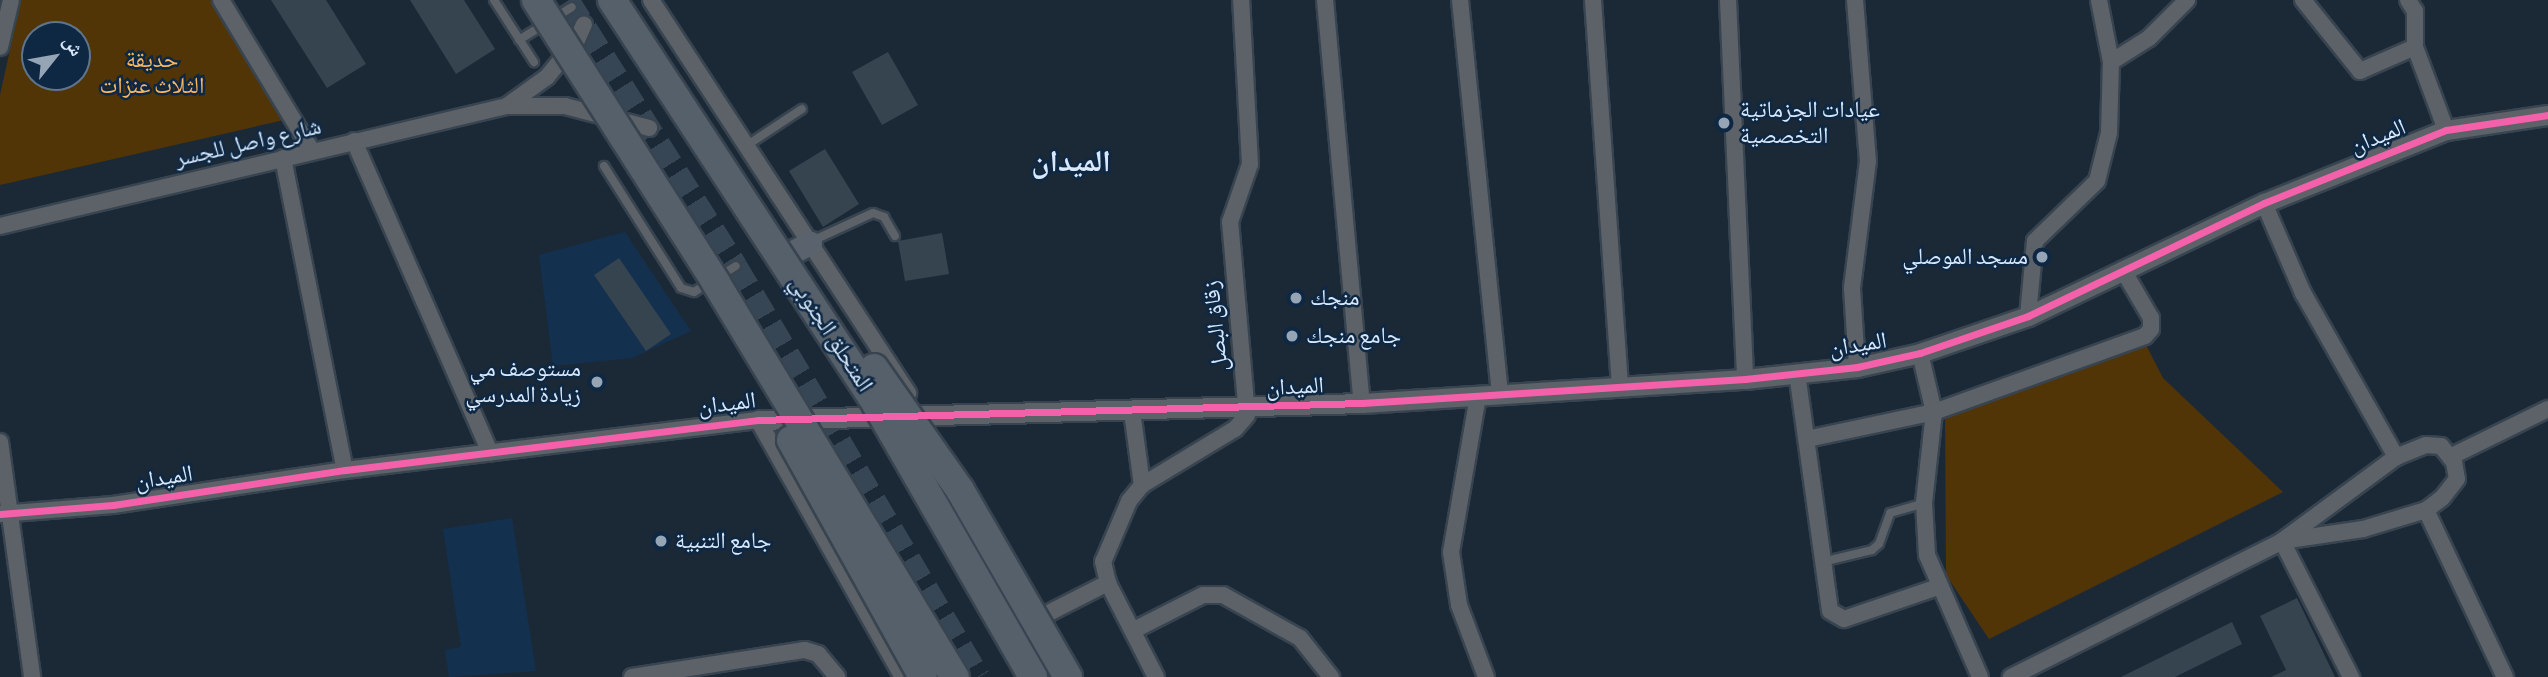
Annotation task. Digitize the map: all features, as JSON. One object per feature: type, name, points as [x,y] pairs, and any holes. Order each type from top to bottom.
[{"type":"highway","points":[[536,0],[726,274],[955,677]]},
{"type":"highway","name":"المتحلق الجنوبي","points":[[612,0],[784,256],[876,404],[1033,677]]},
{"type":"highway","points":[[784,256],[814,290],[930,446],[986,533],[1068,677]]},
{"type":"highway","points":[[726,274],[794,445],[923,677]]},
{"type":"main road","points":[[784,256],[810,243]]},
{"type":"street","points":[[0,47],[11,0]]},
{"type":"street","points":[[221,0],[312,151]]},
{"type":"street","points":[[651,0],[922,415],[1080,677]]},
{"type":"street","name":"زقاق البصل","points":[[1241,0],[1250,164],[1230,222],[1247,408]]},
{"type":"street","points":[[1325,0],[1362,403]]},
{"type":"street","points":[[1460,0],[1500,393]]},
{"type":"street","points":[[1593,0],[1620,385]]},
{"type":"street","points":[[1728,0],[1745,379]]},
{"type":"street","points":[[1855,0],[1868,161],[1852,288],[1857,367]]},
{"type":"street","points":[[2028,316],[2035,241],[2097,181],[2109,133],[2110,62],[2099,0]]},
{"type":"street","points":[[2110,62],[2149,37],[2187,0]]},
{"type":"street","points":[[2303,0],[2360,71],[2415,47]]},
{"type":"street","points":[[2408,0],[2415,11],[2415,47],[2446,130]]},
{"type":"street","name":"شارع واصل للجسر","points":[[507,106],[547,77],[578,40],[584,24]]},
{"type":"street","name":"شارع واصل للجسر","points":[[0,226],[507,106],[594,111],[649,128]]},
{"type":"street","name":"الميدان","points":[[6,514],[113,505],[345,470],[758,419],[1362,403],[1745,379],[1857,367],[1920,353],[2028,316],[2264,203],[2446,130],[2548,115]]},
{"type":"street","points":[[354,141],[490,453]]},
{"type":"street","points":[[283,158],[345,470]]},
{"type":"street","points":[[2264,203],[2303,293],[2396,457]]},
{"type":"street","points":[[1807,439],[1934,412],[2145,336],[2151,329],[2151,318],[2123,270]]},
{"type":"street","points":[[1920,353],[1934,412],[1924,503],[1927,555],[1938,587],[1980,677]]},
{"type":"street","points":[[1797,373],[1826,603],[1844,619],[1938,587]]},
{"type":"street","points":[[1478,396],[1451,552],[1459,605],[1486,677]]},
{"type":"street","points":[[1156,677],[1108,583],[1105,551],[1142,485],[1241,425],[1247,408]]},
{"type":"street","points":[[2450,457],[2548,409]]},
{"type":"street","points":[[1132,411],[1142,485]]},
{"type":"street","points":[[758,419],[902,677]]},
{"type":"street","points":[[0,442],[6,514],[32,677]]},
{"type":"street","points":[[2011,677],[2282,541],[2396,457],[2426,445],[2441,446],[2450,457],[2457,479],[2426,510],[2363,529],[2282,541]]},
{"type":"street","points":[[2426,510],[2505,677]]},
{"type":"street","points":[[2282,541],[2351,677]]},
{"type":"street","points":[[1003,636],[1108,583]]},
{"type":"street","points":[[1134,630],[1203,595],[1223,595],[1300,638],[1331,677]]},
{"type":"street","points":[[632,677],[805,650],[818,654],[837,677]]},
{"type":"lane","points":[[494,0],[534,62]]},
{"type":"lane","points":[[519,40],[572,7]]},
{"type":"lane","points":[[746,146],[802,109]]},
{"type":"lane","points":[[604,166],[681,288],[694,292],[726,274]]},
{"type":"lane","points":[[810,243],[873,213],[884,217],[895,236]]},
{"type":"lane","points":[[1822,562],[1875,547],[1890,513],[1924,503]]},
{"type":"shaded area","points":[[625,232],[691,331],[632,358],[553,366],[539,255]]},
{"type":"shaded area","points":[[512,518],[536,671],[449,677],[445,650],[461,647],[443,529]]},
{"type":"green space","name":"حديقة الثلاث عنزات","points":[[21,0],[212,0],[284,120],[0,185],[0,95]]},
{"type":"green space","points":[[2144,341],[2163,378],[2283,492],[1989,639],[1946,575],[1945,415]]},
{"type":"building","points":[[271,0],[326,0],[366,64],[327,88]]},
{"type":"building","points":[[410,0],[464,0],[495,49],[456,74]]},
{"type":"building","points":[[888,52],[918,105],[882,125],[852,72]]},
{"type":"building","points":[[825,149],[859,204],[823,227],[789,171]]},
{"type":"building","points":[[942,233],[949,274],[905,281],[898,241]]},
{"type":"building","points":[[619,258],[671,334],[646,351],[594,275]]},
{"type":"building","points":[[2297,598],[2335,677],[2271,677],[2286,670],[2260,616]]},
{"type":"building","points":[[2232,622],[2242,644],[2175,677],[2121,677]]},
{"type":"tunnel","points":[[568,0],[736,266],[979,677]]},
{"type":"cycle path","points":[[0,514],[113,505],[345,470],[758,420],[1362,403],[1745,379],[1857,367],[1920,353],[2028,316],[2264,203],[2446,130],[2548,115]]},
{"type":"place","name":"عيادات الجزماتية التخصصية","points":[[1724,123]]},
{"type":"place","name":"مسجد الموصلي","points":[[2042,257]]},
{"type":"place","name":"منجك","points":[[1296,298]]},
{"type":"place","name":"جامع منجك","points":[[1292,336]]},
{"type":"place","name":"مستوصف مي زيادة المدرسي","points":[[597,382]]},
{"type":"place","name":"جامع التنبية","points":[[661,541]]},
{"type":"district","name":"الميدان","points":[[1071,162]]}]
